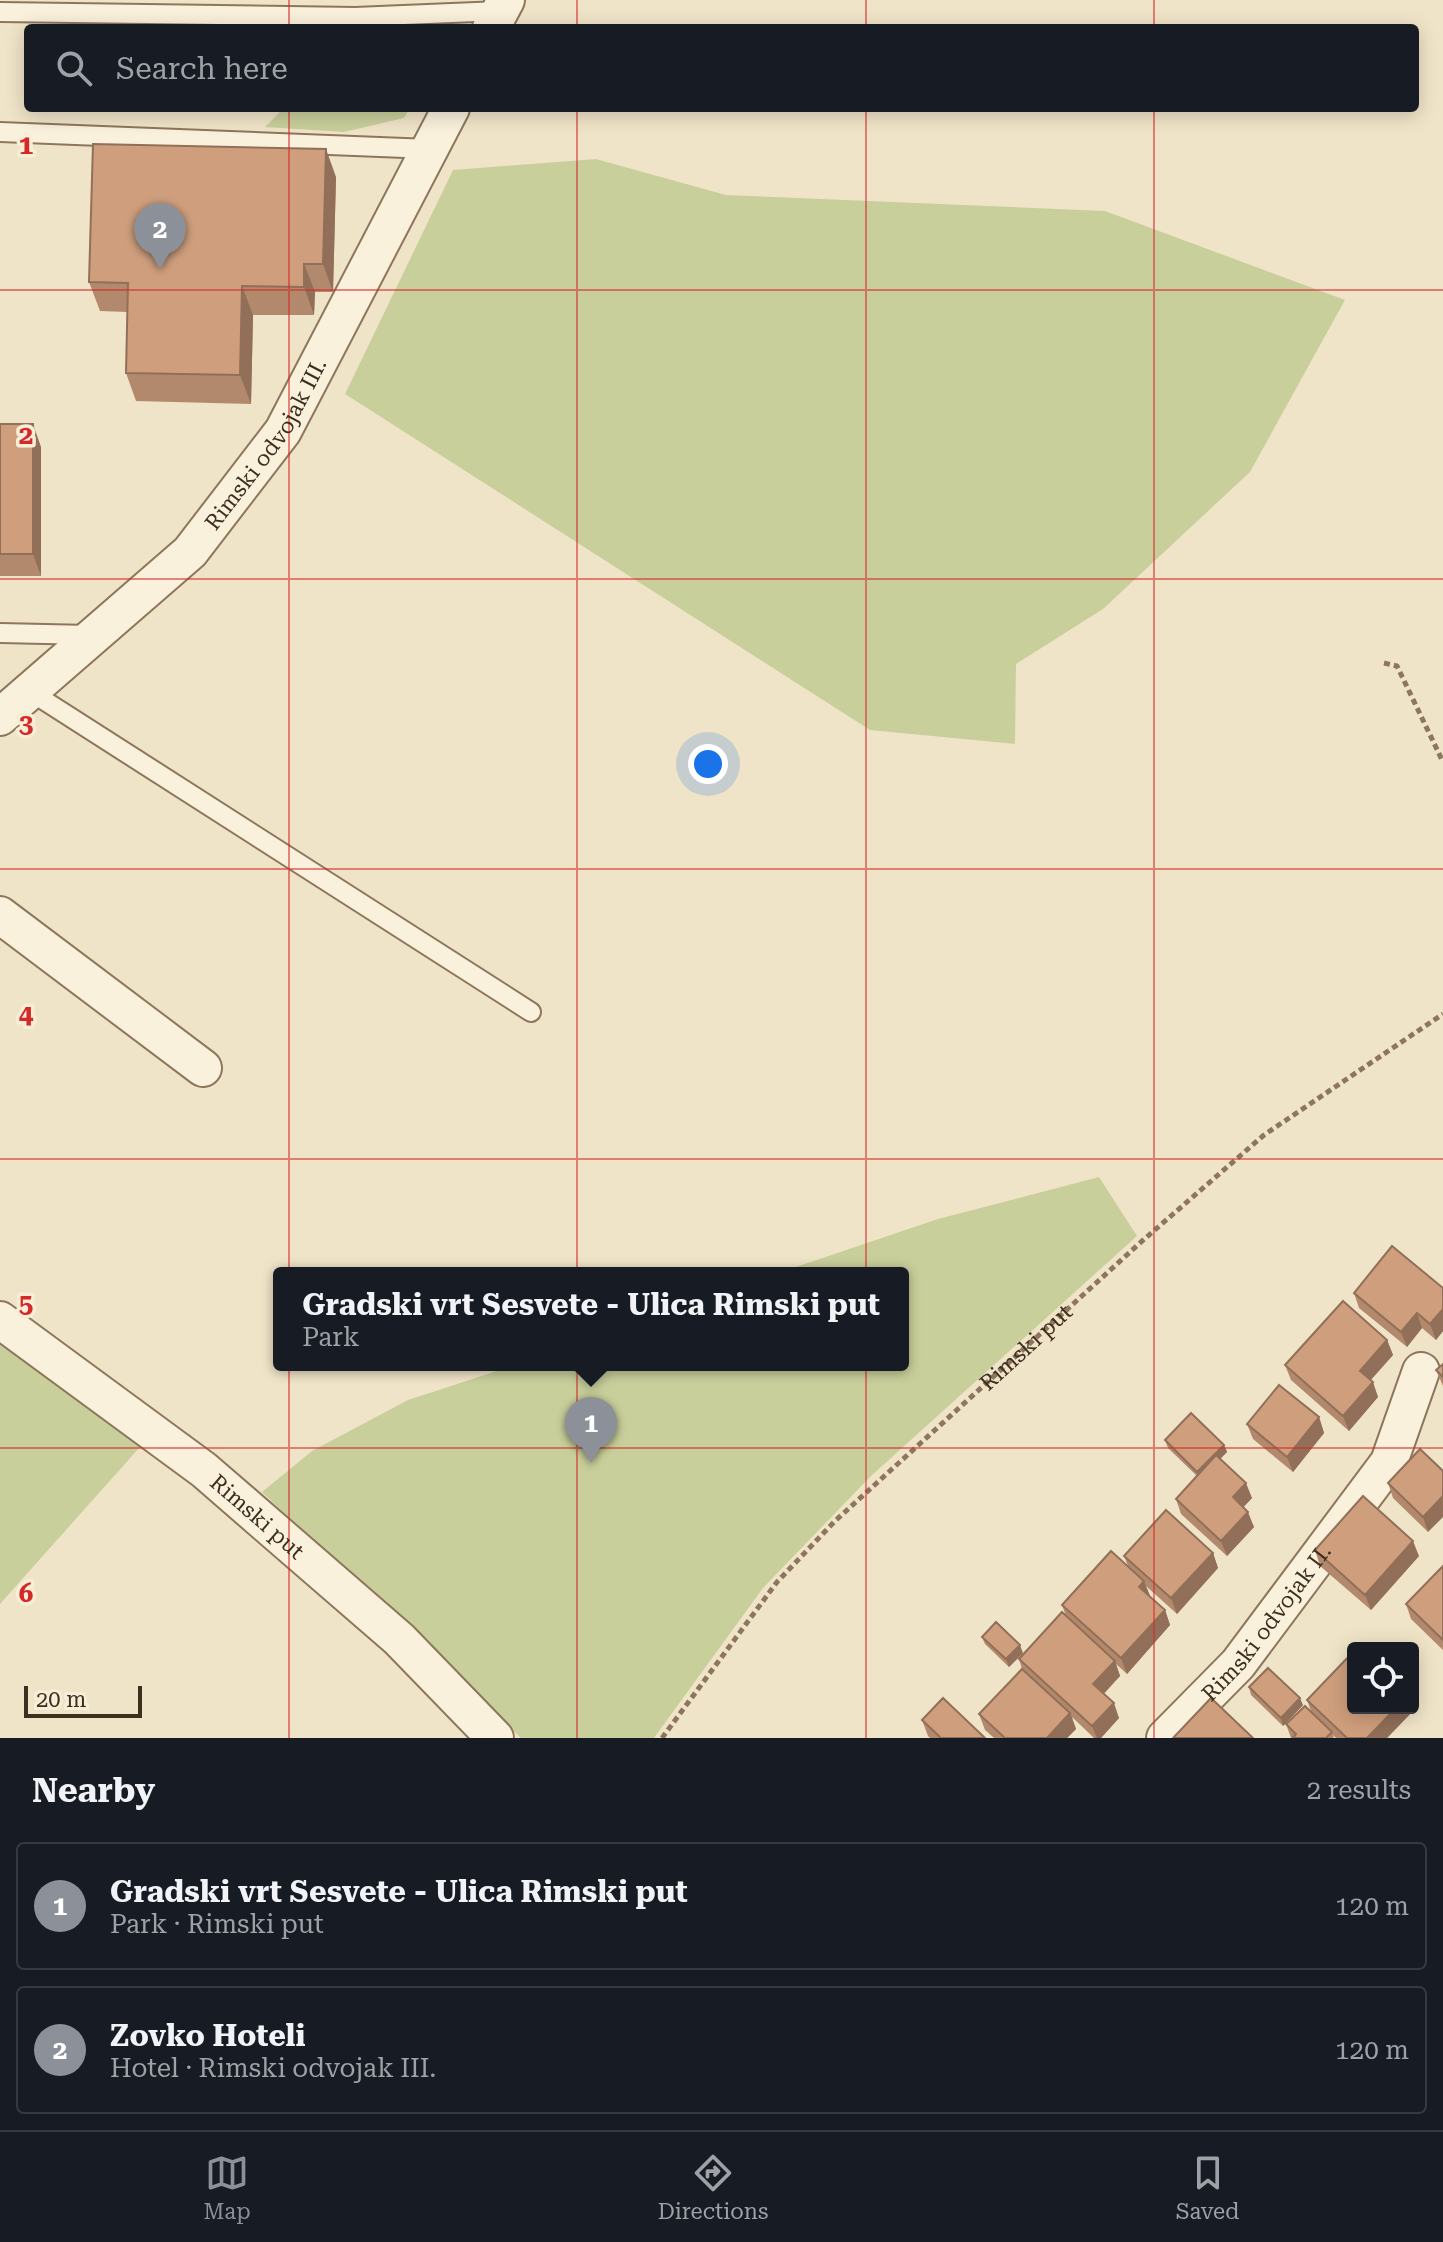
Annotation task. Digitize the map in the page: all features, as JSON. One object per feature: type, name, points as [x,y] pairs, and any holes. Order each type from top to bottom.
[{"type":"street","name":"Rimski odvojak III.","points":[[0,717],[190,552],[283,431],[449,112]]},
{"type":"street","points":[[0,915],[203,1068]]},
{"type":"street","name":"Rimski put","points":[[0,1320],[204,1470],[399,1639],[495,1738]]},
{"type":"street","name":"Rimski odvojak II.","points":[[1165,1738],[1238,1664],[1389,1462],[1421,1371]]},
{"type":"lane","points":[[0,12],[355,17],[499,13]]},
{"type":"lane","points":[[0,132],[430,149]]},
{"type":"lane","points":[[0,633],[96,635]]},
{"type":"lane","points":[[31,692],[531,1012]]},
{"type":"path","points":[[1384,663],[1397,666],[1409,686],[1443,762]]},
{"type":"path","name":"Rimski put","points":[[662,1738],[777,1582],[834,1522],[1141,1242],[1264,1135],[1443,1014]]},
{"type":"green space","points":[[280,112],[408,112],[404,118],[344,132],[265,127]]},
{"type":"green space","points":[[596,159],[726,195],[1105,211],[1345,300],[1250,472],[1103,609],[1016,664],[1015,744],[870,730],[345,394],[453,170]]},
{"type":"green space","points":[[1099,1177],[1137,1236],[871,1476],[763,1588],[654,1738],[521,1738],[262,1492],[312,1451],[408,1400],[497,1371],[909,1371],[909,1267],[796,1267],[938,1219]]},
{"type":"green space","points":[[0,1342],[140,1447],[0,1604]]},
{"type":"building","points":[[93,144],[326,149],[323,264],[304,264],[304,287],[242,286],[240,375],[126,373],[128,283],[89,282]]},
{"type":"building","points":[[0,424],[33,424],[33,554],[0,554]]},
{"type":"building","points":[[1392,1246],[1443,1288],[1443,1309],[1430,1324],[1417,1313],[1401,1332],[1354,1293]]},
{"type":"building","points":[[1343,1301],[1387,1340],[1360,1371],[1373,1382],[1343,1416],[1285,1365]]},
{"type":"building","points":[[1443,1364],[1443,1377],[1436,1370]]},
{"type":"building","points":[[1279,1385],[1319,1417],[1287,1457],[1247,1424]]},
{"type":"building","points":[[1191,1413],[1224,1445],[1197,1472],[1165,1440]]},
{"type":"building","points":[[1420,1449],[1443,1471],[1443,1496],[1423,1517],[1388,1483]]},
{"type":"building","points":[[1216,1455],[1246,1483],[1233,1497],[1248,1512],[1221,1541],[1176,1499]]},
{"type":"building","points":[[1363,1496],[1413,1541],[1365,1595],[1315,1550]]},
{"type":"building","points":[[1166,1510],[1213,1553],[1171,1598],[1124,1556]]},
{"type":"building","points":[[1111,1551],[1144,1581],[1139,1587],[1165,1610],[1121,1658],[1062,1605]]},
{"type":"building","points":[[1443,1566],[1443,1640],[1406,1604]]},
{"type":"building","points":[[1062,1612],[1115,1661],[1093,1684],[1114,1703],[1092,1726],[1019,1659]]},
{"type":"building","points":[[996,1622],[1020,1645],[1006,1659],[982,1637]]},
{"type":"building","points":[[1347,1658],[1347,1714],[1390,1714],[1367,1738],[1347,1738],[1307,1700]]},
{"type":"building","points":[[1268,1668],[1300,1698],[1281,1718],[1249,1687]]},
{"type":"building","points":[[1022,1669],[1070,1713],[1047,1738],[1005,1738],[979,1714]]},
{"type":"building","points":[[943,1698],[985,1738],[941,1738],[922,1720]]},
{"type":"building","points":[[1211,1698],[1253,1738],[1173,1738]]},
{"type":"building","points":[[1305,1706],[1332,1732],[1326,1738],[1293,1738],[1296,1734],[1286,1724]]},
{"type":"place","name":"Zovko Hoteli","points":[[160,269]]},
{"type":"place","name":"Gradski vrt Sesvete - Ulica Rimski put","points":[[591,1463]]}]
